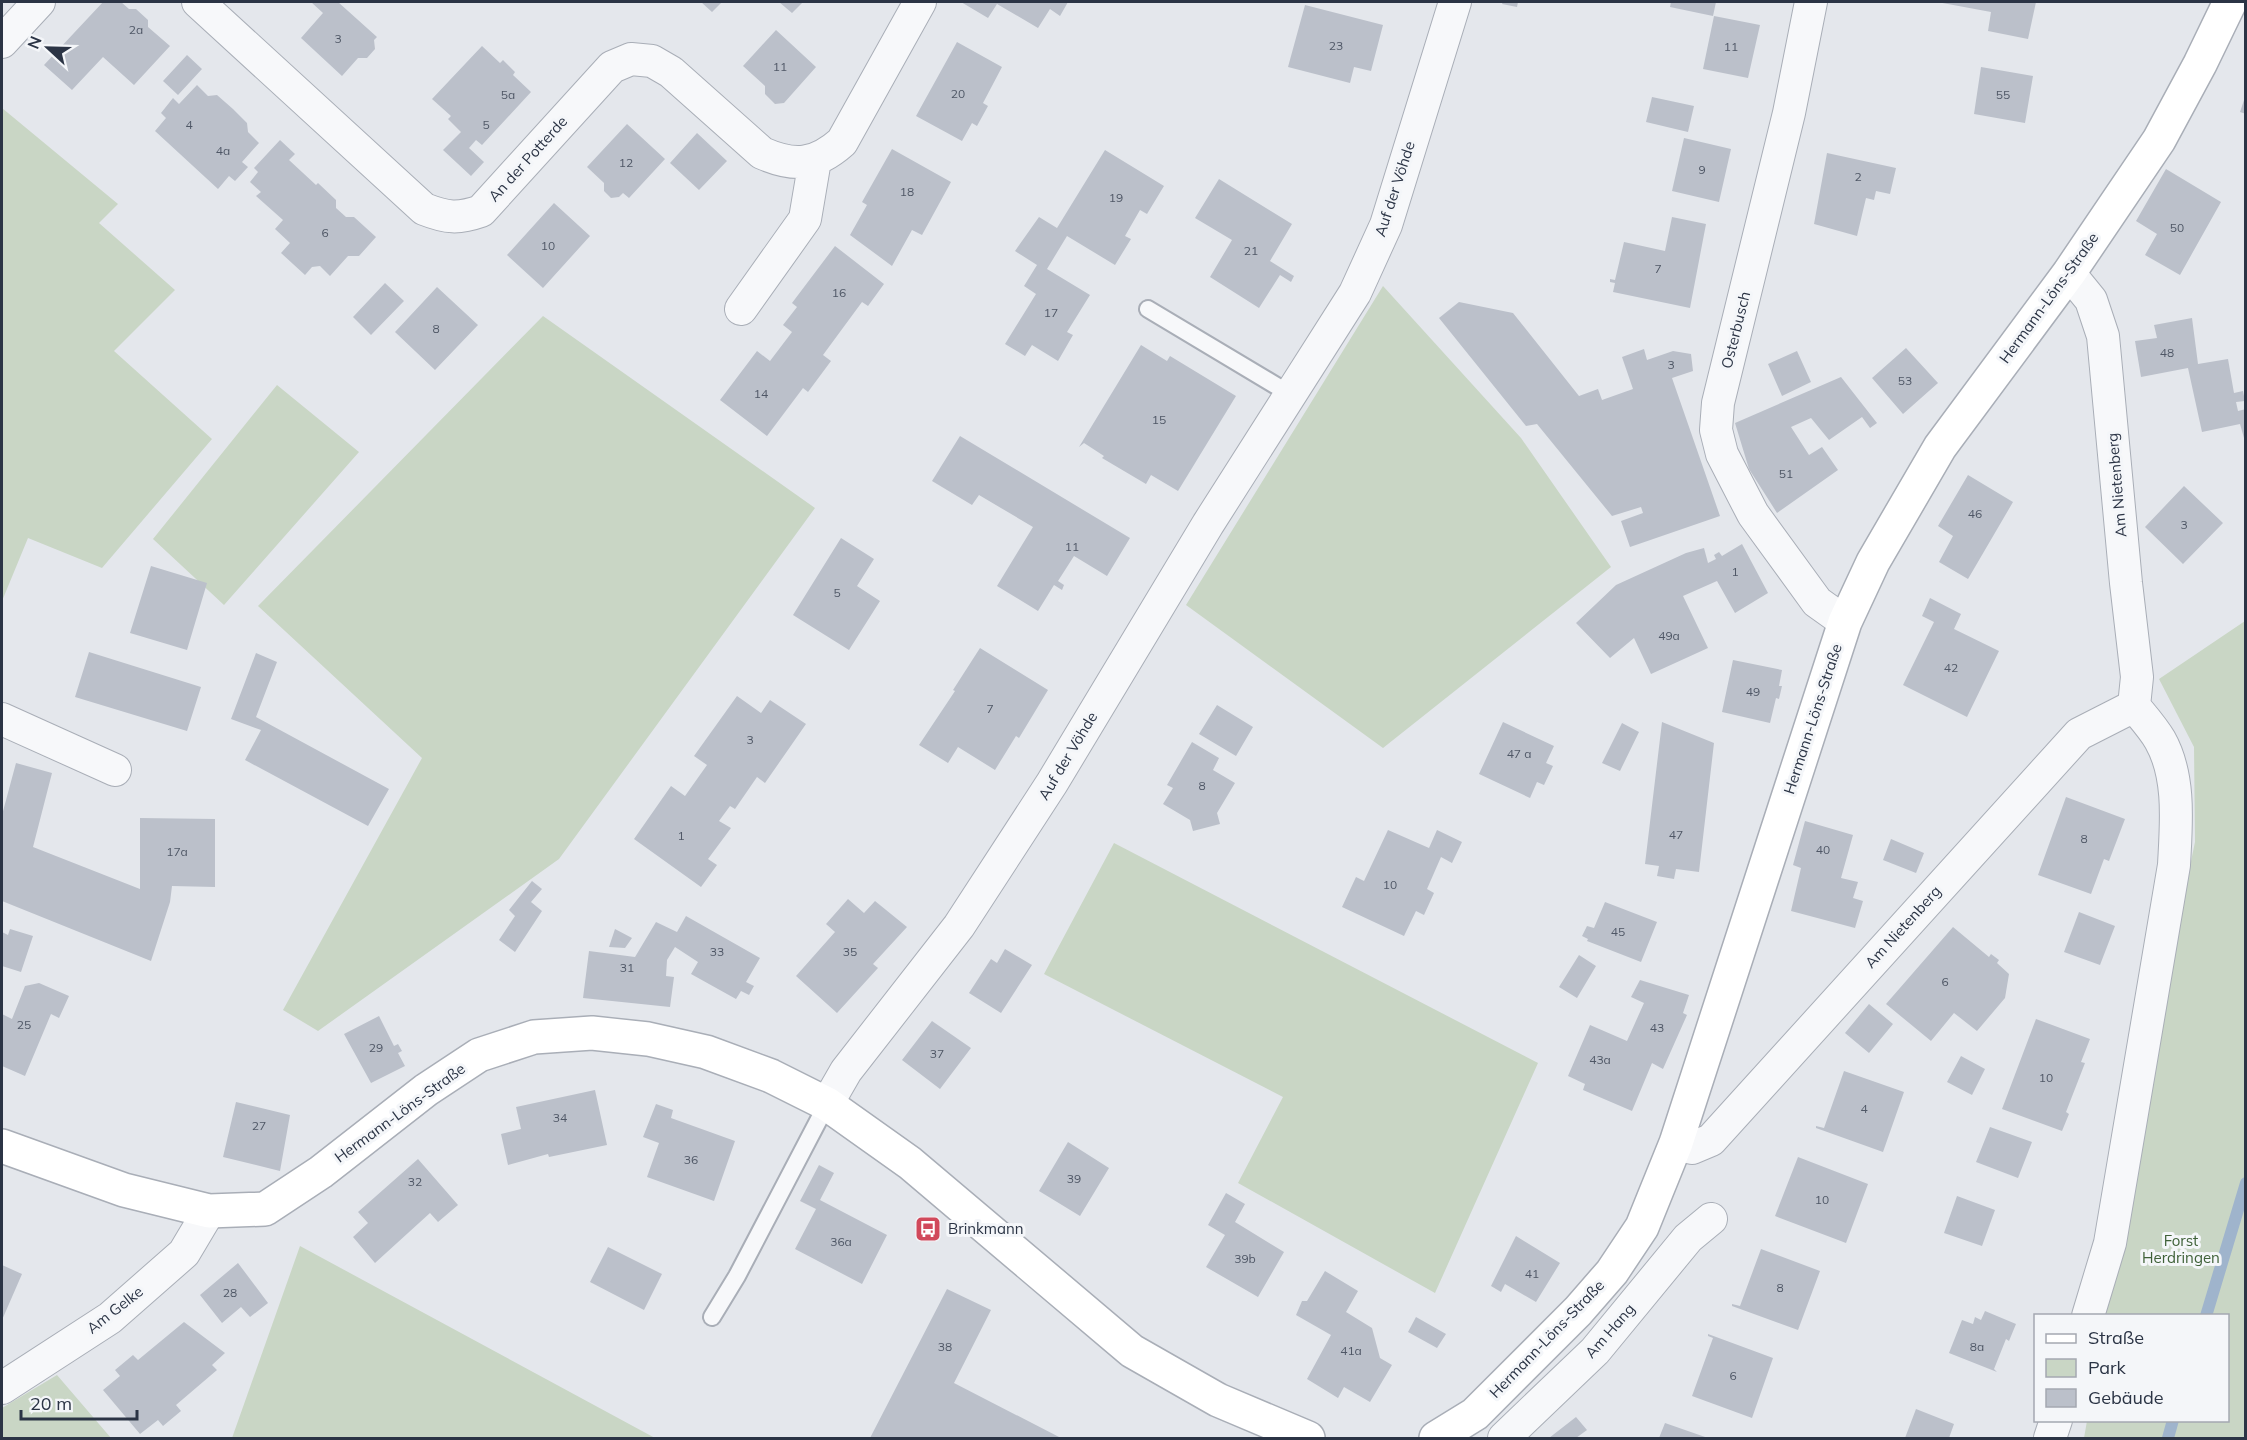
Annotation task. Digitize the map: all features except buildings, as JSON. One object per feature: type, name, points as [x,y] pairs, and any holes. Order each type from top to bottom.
[{"type":"street","points":[[2,42],[39,2]]},
{"type":"street","name":"An der Potterde","points":[[198,2],[424,209],[443,216],[465,217],[481,211],[612,67],[631,59],[652,62],[671,72],[762,153],[780,161],[798,163],[815,160],[830,153],[842,142],[920,2]]},
{"type":"street","name":"Auf der Vöhde","points":[[826,1104],[846,1071],[959,926],[1052,783],[1208,524],[1355,293],[1386,225],[1455,2]]},
{"type":"street","name":"Osterbusch","points":[[1811,2],[1789,113],[1718,403],[1716,430],[1722,454],[1753,514],[1818,602],[1845,622]]},
{"type":"street","name":"Hermann-Löns-Straße","points":[[1436,1438],[1475,1413],[1578,1311],[1612,1272],[1642,1227],[1676,1143],[1845,622],[1873,562],[1940,447],[2069,273],[2159,140],[2230,2]]},
{"type":"street","points":[[741,309],[805,219],[815,160]]},
{"type":"street","name":"Am Nietenberg","points":[[1676,1143],[1692,1148],[1711,1140],[2079,734],[2134,706],[2137,677],[2103,336],[2091,300],[2069,273]]},
{"type":"street","points":[[2089,1314],[2110,1243],[2174,865],[2176,816],[2172,774],[2161,741],[2134,706]]},
{"type":"street","points":[[2,719],[115,770]]},
{"type":"street","name":"Hermann-Löns-Straße","points":[[2,1146],[124,1190],[209,1211],[265,1209],[321,1172],[426,1090],[479,1056],[534,1037],[592,1033],[648,1039],[706,1052],[771,1076],[826,1104],[910,1163],[1132,1351],[1218,1400],[1308,1438]]},
{"type":"street","name":"Am Gelke","points":[[2,1388],[110,1318],[184,1253],[209,1211]]},
{"type":"street","name":"Am Hang","points":[[1504,1438],[1595,1351],[1689,1238],[1711,1220]]},
{"type":"street","points":[[2050,1438],[2055,1422]]},
{"type":"lane","points":[[1148,309],[1290,394]]},
{"type":"lane","points":[[712,1317],[737,1276],[826,1104]]},
{"type":"green space","points":[[2,108],[118,204],[99,223],[175,290],[114,351],[212,439],[102,568],[28,538],[2,601]]},
{"type":"green space","points":[[1383,286],[1521,438],[1611,567],[1383,748],[1186,605]]},
{"type":"green space","points":[[543,316],[815,508],[559,859],[318,1031],[283,1010],[422,758],[258,606]]},
{"type":"green space","points":[[277,385],[359,452],[224,605],[153,539]]},
{"type":"green space","name":"Forst Herdringen","points":[[2245,621],[2245,1438],[2084,1438],[2087,1422],[2229,1422],[2229,1314],[2104,1314],[2138,1114],[2195,842],[2194,747],[2159,679]]},
{"type":"green space","points":[[1114,843],[1538,1063],[1435,1293],[1238,1183],[1283,1097],[1044,974]]},
{"type":"green space","points":[[300,1246],[655,1438],[232,1438]]},
{"type":"green space","points":[[57,1375],[111,1438],[2,1438],[2,1408]]},
{"type":"waterway","points":[[2207,1314],[2246,1183]]},
{"type":"waterway","points":[[2168,1438],[2172,1422]]},
{"type":"place","name":"Brinkmann","points":[[928,1229]]}]
